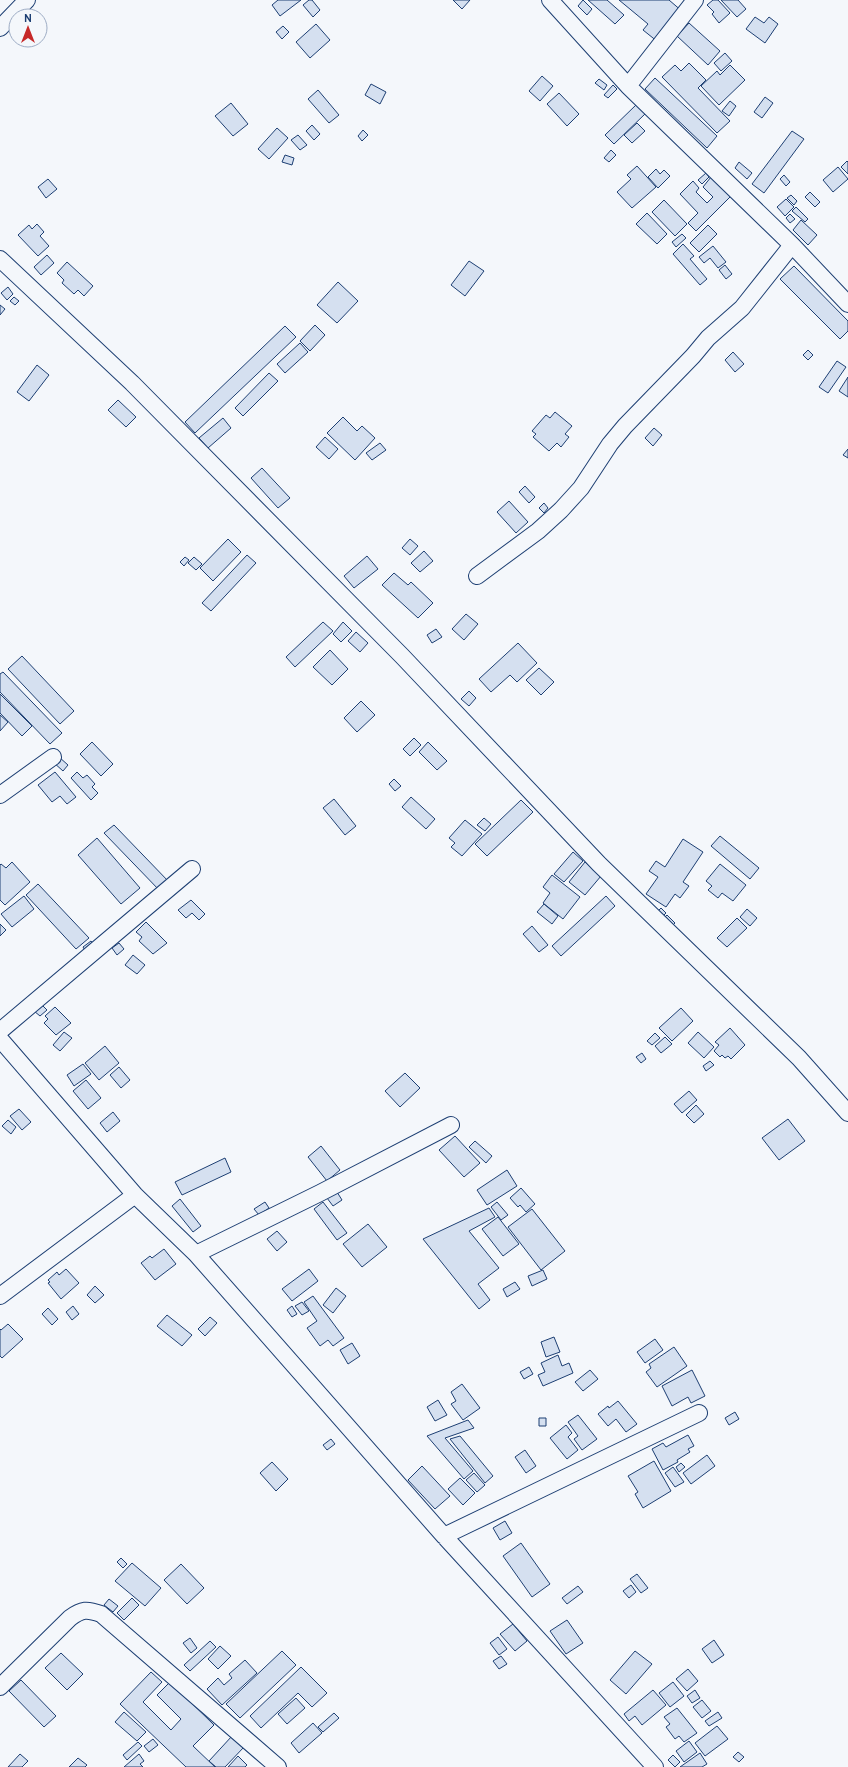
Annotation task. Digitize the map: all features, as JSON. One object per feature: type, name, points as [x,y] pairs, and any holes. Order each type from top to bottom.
[{"type":"street","points":[[0,28],[27,0]]},
{"type":"street","points":[[550,0],[628,86],[792,245],[848,304]]},
{"type":"street","points":[[628,86],[695,0]]},
{"type":"street","points":[[477,576],[538,531],[561,510],[581,488],[610,444],[625,426],[693,356],[708,338],[742,308],[792,245]]},
{"type":"street","points":[[0,259],[132,383],[402,656],[599,864],[799,1058],[848,1113]]},
{"type":"street","points":[[0,795],[54,757]]},
{"type":"street","points":[[0,1032],[192,869]]},
{"type":"street","points":[[0,1039],[135,1195],[196,1254],[444,1536],[655,1767]]},
{"type":"street","points":[[196,1254],[326,1190],[451,1125]]},
{"type":"street","points":[[0,1296],[135,1195]]},
{"type":"street","points":[[444,1536],[699,1413]]},
{"type":"street","points":[[0,1686],[78,1611],[90,1610],[101,1614],[278,1767]]},
{"type":"building","points":[[278,0],[301,0],[280,16],[272,5]]},
{"type":"building","points":[[309,0],[312,0],[320,10],[313,17],[303,5]]},
{"type":"building","points":[[453,0],[470,0],[462,9]]},
{"type":"building","points":[[583,0],[592,9],[587,15],[578,6]]},
{"type":"building","points":[[588,0],[607,0],[624,15],[615,24]]},
{"type":"building","points":[[619,0],[669,0],[683,12],[658,42],[643,30],[648,24]]},
{"type":"building","points":[[713,0],[718,0],[730,13],[719,23],[712,14],[714,12],[707,5]]},
{"type":"building","points":[[721,0],[738,0],[746,9],[737,17]]},
{"type":"building","points":[[755,17],[764,23],[769,17],[778,24],[765,43],[746,29]]},
{"type":"building","points":[[689,23],[720,51],[708,65],[677,36]]},
{"type":"building","points":[[316,24],[330,40],[310,58],[296,42]]},
{"type":"building","points":[[283,26],[289,32],[282,39],[276,32]]},
{"type":"building","points":[[725,53],[732,61],[721,71],[714,63]]},
{"type":"building","points":[[689,63],[706,80],[698,88],[730,121],[717,133],[662,77],[675,65],[681,71]]},
{"type":"building","points":[[730,65],[745,80],[719,105],[701,86],[717,71],[720,75]]},
{"type":"building","points":[[542,76],[553,86],[540,101],[529,91]]},
{"type":"building","points":[[655,78],[717,136],[707,148],[645,89]]},
{"type":"building","points":[[599,79],[607,85],[604,90],[595,83]]},
{"type":"building","points":[[371,84],[386,92],[380,104],[365,95]]},
{"type":"building","points":[[613,85],[617,89],[608,98],[604,95]]},
{"type":"building","points":[[318,90],[339,115],[329,123],[308,99]]},
{"type":"building","points":[[559,93],[579,114],[567,126],[547,104]]},
{"type":"building","points":[[765,97],[773,103],[762,118],[754,112]]},
{"type":"building","points":[[730,101],[736,106],[729,116],[722,111]]},
{"type":"building","points":[[231,103],[248,124],[233,136],[215,116]]},
{"type":"building","points":[[637,104],[646,113],[614,144],[605,135]]},
{"type":"building","points":[[637,123],[645,131],[632,143],[624,135]]},
{"type":"building","points":[[312,125],[320,134],[314,140],[306,131]]},
{"type":"building","points":[[277,128],[288,138],[269,159],[258,149]]},
{"type":"building","points":[[363,130],[368,135],[362,141],[358,136]]},
{"type":"building","points":[[792,131],[804,139],[764,193],[752,184]]},
{"type":"building","points":[[298,135],[307,145],[300,150],[291,140]]},
{"type":"building","points":[[611,150],[616,155],[609,162],[604,158]]},
{"type":"building","points":[[285,155],[294,158],[292,165],[282,162]]},
{"type":"building","points":[[847,161],[848,162],[848,174],[841,167]]},
{"type":"building","points":[[739,162],[752,173],[747,179],[735,168]]},
{"type":"building","points":[[637,166],[656,187],[632,208],[617,192],[631,179],[627,175]]},
{"type":"building","points":[[838,167],[848,179],[833,192],[823,180]]},
{"type":"building","points":[[656,169],[660,174],[664,170],[670,176],[658,188],[648,177]]},
{"type":"building","points":[[706,173],[709,177],[702,184],[698,180]]},
{"type":"building","points":[[784,175],[790,182],[786,186],[780,179]]},
{"type":"building","points":[[711,177],[731,196],[696,231],[688,223],[698,213],[680,194],[693,181],[699,188],[696,192],[707,203],[713,197],[703,187]]},
{"type":"building","points":[[48,179],[57,189],[46,198],[38,187]]},
{"type":"building","points":[[810,192],[820,202],[815,207],[805,197]]},
{"type":"building","points":[[791,195],[797,201],[794,205],[787,198]]},
{"type":"building","points":[[786,199],[794,207],[785,216],[777,207]]},
{"type":"building","points":[[664,200],[687,224],[675,236],[652,212]]},
{"type":"building","points":[[796,207],[808,219],[805,222],[792,211]]},
{"type":"building","points":[[647,213],[667,234],[657,244],[636,224]]},
{"type":"building","points":[[790,214],[795,219],[790,223],[786,218]]},
{"type":"building","points":[[801,220],[817,235],[808,245],[793,230]]},
{"type":"building","points":[[37,224],[44,232],[40,236],[49,246],[38,256],[18,235],[29,225],[32,229]]},
{"type":"building","points":[[708,225],[717,234],[699,252],[690,243]]},
{"type":"building","points":[[682,234],[686,238],[676,247],[672,242]]},
{"type":"building","points":[[683,244],[694,256],[690,259],[707,279],[700,285],[673,254]]},
{"type":"building","points":[[713,246],[726,262],[718,268],[710,258],[704,263],[699,257]]},
{"type":"building","points":[[47,255],[54,263],[41,275],[34,267]]},
{"type":"building","points":[[469,261],[484,271],[465,296],[451,285]]},
{"type":"building","points":[[67,262],[93,286],[84,296],[78,290],[74,294],[62,283],[64,280],[57,273]]},
{"type":"building","points":[[725,265],[732,274],[726,279],[719,270]]},
{"type":"building","points":[[794,266],[848,321],[848,331],[840,339],[780,279]]},
{"type":"building","points":[[338,282],[358,301],[337,323],[317,305]]},
{"type":"building","points":[[8,287],[13,294],[7,300],[1,293]]},
{"type":"building","points":[[14,297],[19,301],[15,305],[10,301]]},
{"type":"building","points":[[0,305],[5,309],[0,315]]},
{"type":"building","points":[[315,325],[325,335],[310,351],[300,341]]},
{"type":"building","points":[[285,326],[296,337],[195,433],[185,422]]},
{"type":"building","points":[[300,343],[308,352],[285,373],[277,364]]},
{"type":"building","points":[[808,350],[813,355],[808,360],[803,355]]},
{"type":"building","points":[[733,352],[744,364],[735,372],[725,360]]},
{"type":"building","points":[[837,361],[846,367],[828,393],[819,387]]},
{"type":"building","points":[[37,365],[49,375],[29,401],[17,392]]},
{"type":"building","points":[[269,373],[278,381],[243,416],[235,408]]},
{"type":"building","points":[[848,377],[848,397],[839,391]]},
{"type":"building","points":[[118,400],[136,417],[126,427],[108,410]]},
{"type":"building","points":[[555,412],[572,426],[565,434],[569,437],[561,447],[557,443],[549,451],[533,437],[536,434],[532,431],[546,415],[550,418]]},
{"type":"building","points":[[343,417],[357,431],[362,426],[375,438],[355,460],[327,433]]},
{"type":"building","points":[[223,418],[231,428],[208,448],[199,438]]},
{"type":"building","points":[[654,428],[662,435],[653,446],[645,438]]},
{"type":"building","points":[[325,437],[338,449],[329,459],[316,447]]},
{"type":"building","points":[[380,443],[386,450],[372,460],[366,453]]},
{"type":"building","points":[[848,449],[848,458],[843,455]]},
{"type":"building","points":[[262,468],[290,498],[278,508],[251,478]]},
{"type":"building","points":[[525,486],[535,497],[529,503],[519,492]]},
{"type":"building","points":[[509,501],[528,522],[516,533],[497,512]]},
{"type":"building","points":[[544,503],[548,508],[544,513],[539,508]]},
{"type":"building","points":[[228,539],[241,552],[213,581],[200,568]]},
{"type":"building","points":[[410,539],[418,546],[410,555],[402,548]]},
{"type":"building","points":[[424,551],[433,561],[420,572],[411,563]]},
{"type":"building","points":[[247,555],[256,563],[211,611],[202,603]]},
{"type":"building","points":[[367,556],[378,569],[354,588],[344,576]]},
{"type":"building","points":[[185,557],[189,560],[184,566],[180,562]]},
{"type":"building","points":[[194,557],[202,564],[196,570],[188,563]]},
{"type":"building","points":[[394,573],[408,585],[411,582],[433,603],[418,618],[382,585]]},
{"type":"building","points":[[466,614],[478,624],[464,640],[452,629]]},
{"type":"building","points":[[323,622],[333,631],[295,667],[286,657]]},
{"type":"building","points":[[343,622],[352,631],[341,642],[333,634]]},
{"type":"building","points":[[436,629],[442,637],[432,643],[427,635]]},
{"type":"building","points":[[356,632],[368,643],[360,652],[348,641]]},
{"type":"building","points":[[518,643],[537,663],[517,682],[510,675],[491,692],[479,679]]},
{"type":"building","points":[[330,650],[348,669],[332,685],[313,667]]},
{"type":"building","points":[[22,656],[74,711],[60,724],[8,669]]},
{"type":"building","points":[[539,668],[554,682],[541,695],[526,680]]},
{"type":"building","points":[[3,672],[62,733],[50,744],[0,692],[0,674]]},
{"type":"building","points":[[469,691],[476,698],[469,706],[461,699]]},
{"type":"building","points":[[0,694],[32,726],[22,736],[0,713]]},
{"type":"building","points":[[361,701],[375,715],[357,732],[344,718]]},
{"type":"building","points":[[0,715],[8,722],[0,731]]},
{"type":"building","points":[[414,738],[421,745],[410,756],[403,749]]},
{"type":"building","points":[[92,742],[113,764],[101,776],[80,754]]},
{"type":"building","points":[[428,742],[447,761],[437,770],[419,752]]},
{"type":"building","points":[[59,757],[68,765],[63,771],[53,762]]},
{"type":"building","points":[[55,772],[76,797],[67,804],[60,796],[52,802],[38,785]]},
{"type":"building","points":[[77,772],[83,778],[87,775],[95,784],[92,787],[98,793],[91,800],[71,778]]},
{"type":"building","points":[[394,779],[401,786],[395,791],[389,784]]},
{"type":"building","points":[[411,797],[435,819],[426,829],[402,807]]},
{"type":"building","points":[[334,799],[356,826],[345,835],[323,808]]},
{"type":"building","points":[[521,800],[533,812],[487,856],[475,844]]},
{"type":"building","points":[[484,818],[491,824],[485,831],[477,825]]},
{"type":"building","points":[[465,820],[482,834],[462,856],[451,847],[455,843],[449,838]]},
{"type":"building","points":[[114,825],[170,883],[161,892],[104,833]]},
{"type":"building","points":[[720,836],[759,868],[750,879],[711,846]]},
{"type":"building","points":[[97,838],[140,888],[121,904],[78,855]]},
{"type":"building","points":[[683,839],[703,852],[683,882],[689,886],[680,898],[675,894],[666,907],[646,894],[658,877],[649,871],[656,861],[665,867]]},
{"type":"building","points":[[573,852],[583,861],[564,882],[554,874]]},
{"type":"building","points":[[12,862],[30,882],[5,905],[0,900],[0,865],[1,864],[6,868]]},
{"type":"building","points":[[585,862],[601,876],[585,895],[569,882]]},
{"type":"building","points":[[720,864],[746,885],[733,901],[722,893],[718,898],[708,890],[712,886],[706,881]]},
{"type":"building","points":[[552,875],[580,897],[563,919],[543,903],[550,893],[543,887]]},
{"type":"building","points":[[38,884],[89,938],[76,949],[26,895]]},
{"type":"building","points":[[24,896],[34,909],[12,927],[1,914]]},
{"type":"building","points":[[606,896],[615,906],[561,956],[552,946]]},
{"type":"building","points":[[191,900],[205,914],[199,920],[192,913],[186,918],[178,910]]},
{"type":"building","points":[[544,904],[558,916],[552,924],[537,912]]},
{"type":"building","points":[[661,908],[666,913],[660,919],[655,914]]},
{"type":"building","points":[[747,909],[757,918],[750,926],[740,917]]},
{"type":"building","points":[[667,915],[675,923],[669,929],[661,921]]},
{"type":"building","points":[[737,918],[747,928],[727,947],[717,938]]},
{"type":"building","points":[[146,922],[167,943],[153,954],[139,941],[142,937],[136,932]]},
{"type":"building","points":[[0,924],[6,930],[0,936]]},
{"type":"building","points":[[532,926],[548,945],[539,952],[523,934]]},
{"type":"building","points":[[91,941],[94,945],[86,952],[83,947]]},
{"type":"building","points":[[119,943],[124,949],[117,955],[112,948]]},
{"type":"building","points":[[133,955],[145,965],[137,974],[125,965]]},
{"type":"building","points":[[41,1004],[47,1010],[40,1016],[34,1011]]},
{"type":"building","points":[[55,1007],[71,1023],[56,1035],[44,1023],[48,1019],[45,1016]]},
{"type":"building","points":[[681,1008],[693,1021],[672,1041],[659,1028]]},
{"type":"building","points":[[730,1028],[745,1045],[731,1059],[728,1056],[725,1058],[722,1055],[720,1057],[714,1051],[719,1045],[715,1042]]},
{"type":"building","points":[[64,1032],[72,1038],[60,1051],[53,1045]]},
{"type":"building","points":[[698,1032],[714,1047],[704,1058],[688,1043]]},
{"type":"building","points":[[655,1033],[660,1038],[652,1045],[647,1041]]},
{"type":"building","points":[[665,1037],[672,1044],[661,1053],[655,1046]]},
{"type":"building","points":[[105,1046],[119,1063],[99,1080],[85,1063]]},
{"type":"building","points":[[642,1053],[646,1059],[641,1063],[636,1057]]},
{"type":"building","points":[[710,1061],[714,1065],[706,1071],[703,1066]]},
{"type":"building","points":[[83,1064],[91,1074],[74,1086],[67,1075]]},
{"type":"building","points":[[119,1067],[130,1080],[121,1088],[110,1075]]},
{"type":"building","points":[[405,1073],[420,1088],[400,1107],[385,1091]]},
{"type":"building","points":[[86,1080],[101,1098],[88,1109],[73,1091]]},
{"type":"building","points":[[689,1091],[697,1100],[682,1113],[674,1104]]},
{"type":"building","points":[[696,1105],[704,1114],[694,1123],[686,1115]]},
{"type":"building","points":[[19,1109],[31,1122],[22,1130],[10,1116]]},
{"type":"building","points":[[113,1112],[120,1121],[107,1132],[100,1123]]},
{"type":"building","points":[[788,1119],[805,1141],[779,1160],[762,1138]]},
{"type":"building","points":[[8,1120],[16,1127],[11,1134],[2,1126]]},
{"type":"building","points":[[455,1136],[480,1163],[464,1177],[439,1150]]},
{"type":"building","points":[[475,1141],[492,1156],[486,1163],[469,1147]]},
{"type":"building","points":[[321,1146],[340,1170],[327,1181],[308,1157]]},
{"type":"building","points":[[225,1158],[231,1172],[182,1195],[175,1182]]},
{"type":"building","points":[[507,1170],[517,1186],[487,1205],[477,1190]]},
{"type":"building","points":[[521,1188],[535,1204],[526,1212],[520,1205],[518,1207],[510,1198]]},
{"type":"building","points":[[337,1192],[342,1200],[333,1206],[327,1198]]},
{"type":"building","points":[[180,1199],[201,1226],[193,1232],[172,1206]]},
{"type":"building","points":[[265,1202],[269,1208],[259,1215],[254,1209]]},
{"type":"building","points":[[323,1202],[347,1233],[337,1240],[314,1209]]},
{"type":"building","points":[[497,1202],[508,1215],[501,1220],[491,1207]]},
{"type":"building","points":[[489,1208],[495,1217],[469,1231],[499,1268],[478,1284],[490,1300],[479,1309],[423,1239]]},
{"type":"building","points":[[532,1209],[565,1251],[541,1270],[508,1227]]},
{"type":"building","points":[[498,1217],[519,1244],[503,1256],[482,1229]]},
{"type":"building","points":[[368,1224],[387,1247],[362,1267],[343,1244]]},
{"type":"building","points":[[277,1231],[287,1242],[277,1251],[267,1239]]},
{"type":"building","points":[[164,1249],[176,1264],[155,1280],[141,1263],[150,1256],[152,1258]]},
{"type":"building","points":[[66,1269],[79,1283],[61,1299],[48,1283],[50,1282],[48,1280],[57,1272],[59,1275]]},
{"type":"building","points":[[309,1269],[318,1281],[292,1301],[282,1289]]},
{"type":"building","points":[[543,1270],[547,1279],[532,1286],[528,1276]]},
{"type":"building","points":[[515,1282],[520,1289],[507,1297],[503,1289]]},
{"type":"building","points":[[95,1286],[104,1295],[95,1303],[87,1295]]},
{"type":"building","points":[[336,1288],[346,1296],[333,1313],[323,1305]]},
{"type":"building","points":[[313,1296],[344,1338],[333,1346],[328,1340],[320,1346],[307,1328],[317,1321],[304,1302]]},
{"type":"building","points":[[302,1302],[309,1311],[302,1315],[295,1306]]},
{"type":"building","points":[[73,1306],[79,1314],[72,1320],[66,1312]]},
{"type":"building","points":[[292,1306],[297,1314],[292,1317],[287,1310]]},
{"type":"building","points":[[48,1308],[58,1319],[52,1325],[42,1314]]},
{"type":"building","points":[[167,1315],[192,1335],[182,1346],[157,1326]]},
{"type":"building","points":[[210,1317],[217,1323],[205,1336],[198,1329]]},
{"type":"building","points":[[8,1324],[23,1339],[2,1358],[0,1356],[0,1329],[1,1330]]},
{"type":"building","points":[[554,1337],[560,1352],[546,1357],[541,1342]]},
{"type":"building","points":[[655,1339],[663,1350],[645,1363],[637,1352]]},
{"type":"building","points":[[352,1343],[360,1356],[348,1364],[340,1350]]},
{"type":"building","points":[[674,1347],[687,1366],[657,1387],[646,1372],[651,1368],[649,1364]]},
{"type":"building","points":[[558,1355],[562,1366],[569,1363],[573,1373],[543,1386],[538,1375],[545,1372],[541,1363]]},
{"type":"building","points":[[529,1367],[533,1374],[524,1379],[520,1372]]},
{"type":"building","points":[[590,1370],[598,1379],[583,1391],[575,1382]]},
{"type":"building","points":[[692,1370],[705,1396],[691,1403],[688,1397],[672,1406],[662,1386]]},
{"type":"building","points":[[462,1384],[480,1408],[463,1420],[451,1404],[456,1401],[451,1392]]},
{"type":"building","points":[[438,1400],[447,1415],[435,1421],[427,1407]]},
{"type":"building","points":[[618,1401],[637,1424],[626,1432],[616,1419],[608,1426],[598,1414],[608,1406],[609,1408]]},
{"type":"building","points":[[735,1412],[739,1419],[729,1425],[725,1418]]},
{"type":"building","points":[[578,1415],[597,1439],[582,1450],[574,1439],[578,1436],[568,1422]]},
{"type":"building","points":[[539,1418],[546,1418],[546,1426],[539,1426]]},
{"type":"building","points":[[468,1420],[474,1428],[445,1438],[473,1471],[464,1479],[427,1436]]},
{"type":"building","points":[[566,1425],[572,1433],[568,1437],[578,1450],[567,1459],[550,1438]]},
{"type":"building","points":[[688,1435],[694,1446],[688,1449],[690,1452],[677,1460],[678,1462],[663,1470],[652,1449],[663,1443],[666,1447]]},
{"type":"building","points":[[460,1436],[493,1476],[485,1483],[450,1439]]},
{"type":"building","points":[[331,1439],[335,1444],[327,1450],[323,1445]]},
{"type":"building","points":[[525,1450],[536,1466],[526,1473],[515,1457]]},
{"type":"building","points":[[707,1455],[715,1466],[691,1484],[683,1473]]},
{"type":"building","points":[[654,1461],[671,1491],[643,1508],[635,1494],[638,1492],[628,1476]]},
{"type":"building","points":[[272,1462],[288,1479],[276,1491],[260,1473]]},
{"type":"building","points":[[681,1463],[685,1467],[679,1472],[676,1467]]},
{"type":"building","points":[[422,1466],[450,1496],[435,1509],[408,1480]]},
{"type":"building","points":[[673,1467],[684,1482],[675,1487],[665,1473]]},
{"type":"building","points":[[474,1473],[485,1485],[477,1492],[466,1480]]},
{"type":"building","points":[[460,1478],[475,1493],[463,1505],[448,1489]]},
{"type":"building","points":[[505,1521],[512,1533],[500,1540],[493,1528]]},
{"type":"building","points":[[521,1543],[550,1584],[532,1597],[503,1556]]},
{"type":"building","points":[[121,1558],[127,1564],[123,1568],[117,1562]]},
{"type":"building","points":[[132,1563],[161,1588],[145,1606],[115,1581]]},
{"type":"building","points":[[181,1564],[204,1588],[187,1604],[164,1580]]},
{"type":"building","points":[[637,1574],[648,1588],[641,1593],[630,1579]]},
{"type":"building","points":[[631,1585],[636,1592],[629,1598],[623,1591]]},
{"type":"building","points":[[578,1586],[583,1592],[567,1604],[562,1598]]},
{"type":"building","points":[[132,1598],[139,1605],[124,1620],[117,1613]]},
{"type":"building","points":[[109,1599],[118,1606],[113,1612],[104,1605]]},
{"type":"building","points":[[567,1620],[583,1643],[566,1654],[550,1631]]},
{"type":"building","points":[[513,1624],[527,1641],[515,1651],[500,1634]]},
{"type":"building","points":[[498,1637],[507,1649],[499,1655],[490,1643]]},
{"type":"building","points":[[190,1638],[197,1648],[191,1653],[183,1643]]},
{"type":"building","points":[[714,1640],[724,1655],[712,1663],[702,1649]]},
{"type":"building","points":[[210,1641],[216,1647],[190,1671],[184,1665]]},
{"type":"building","points":[[220,1646],[231,1656],[218,1669],[208,1659]]},
{"type":"building","points":[[282,1651],[296,1665],[240,1718],[226,1704]]},
{"type":"building","points":[[635,1651],[652,1664],[626,1694],[610,1680]]},
{"type":"building","points":[[61,1653],[83,1674],[67,1690],[45,1668]]},
{"type":"building","points":[[501,1656],[507,1664],[499,1669],[493,1661]]},
{"type":"building","points":[[245,1660],[257,1673],[222,1705],[207,1689],[218,1678],[224,1685],[232,1678],[229,1674]]},
{"type":"building","points":[[301,1667],[327,1693],[312,1707],[298,1693],[261,1728],[250,1716]]},
{"type":"building","points":[[688,1669],[698,1681],[687,1691],[676,1679]]},
{"type":"building","points":[[151,1672],[162,1682],[143,1702],[171,1730],[181,1719],[157,1695],[170,1682],[214,1725],[193,1746],[215,1767],[186,1767],[120,1704]]},
{"type":"building","points":[[21,1680],[56,1716],[44,1727],[9,1691]]},
{"type":"building","points":[[673,1682],[684,1696],[670,1707],[659,1693]]},
{"type":"building","points":[[653,1690],[666,1705],[642,1725],[635,1716],[629,1721],[624,1714]]},
{"type":"building","points":[[695,1690],[700,1698],[692,1703],[687,1696]]},
{"type":"building","points":[[296,1698],[305,1708],[287,1724],[278,1714]]},
{"type":"building","points":[[702,1700],[711,1711],[702,1718],[693,1707]]},
{"type":"building","points":[[677,1708],[697,1733],[684,1742],[679,1736],[675,1739],[666,1727],[670,1724],[664,1717]]},
{"type":"building","points":[[124,1712],[146,1732],[137,1741],[115,1722]]},
{"type":"building","points":[[718,1712],[722,1718],[709,1726],[705,1721]]},
{"type":"building","points":[[334,1713],[339,1718],[323,1732],[318,1727]]},
{"type":"building","points":[[313,1723],[322,1733],[299,1753],[291,1743]]},
{"type":"building","points":[[717,1726],[728,1739],[705,1756],[695,1743]]},
{"type":"building","points":[[232,1736],[244,1747],[225,1767],[216,1767],[209,1761]]},
{"type":"building","points":[[153,1739],[158,1745],[149,1752],[144,1746]]},
{"type":"building","points":[[689,1741],[697,1752],[684,1762],[676,1751]]},
{"type":"building","points":[[138,1742],[142,1746],[127,1760],[123,1755]]},
{"type":"building","points":[[738,1752],[744,1757],[739,1762],[733,1757]]},
{"type":"building","points":[[700,1753],[707,1764],[702,1767],[680,1767]]},
{"type":"building","points":[[20,1754],[28,1761],[22,1767],[8,1767]]},
{"type":"building","points":[[139,1754],[144,1761],[140,1764],[143,1767],[124,1767]]},
{"type":"building","points":[[673,1755],[680,1762],[675,1767],[668,1760]]},
{"type":"building","points":[[238,1756],[247,1765],[245,1767],[228,1767]]},
{"type":"building","points":[[78,1758],[87,1765],[85,1767],[69,1767]]}]
